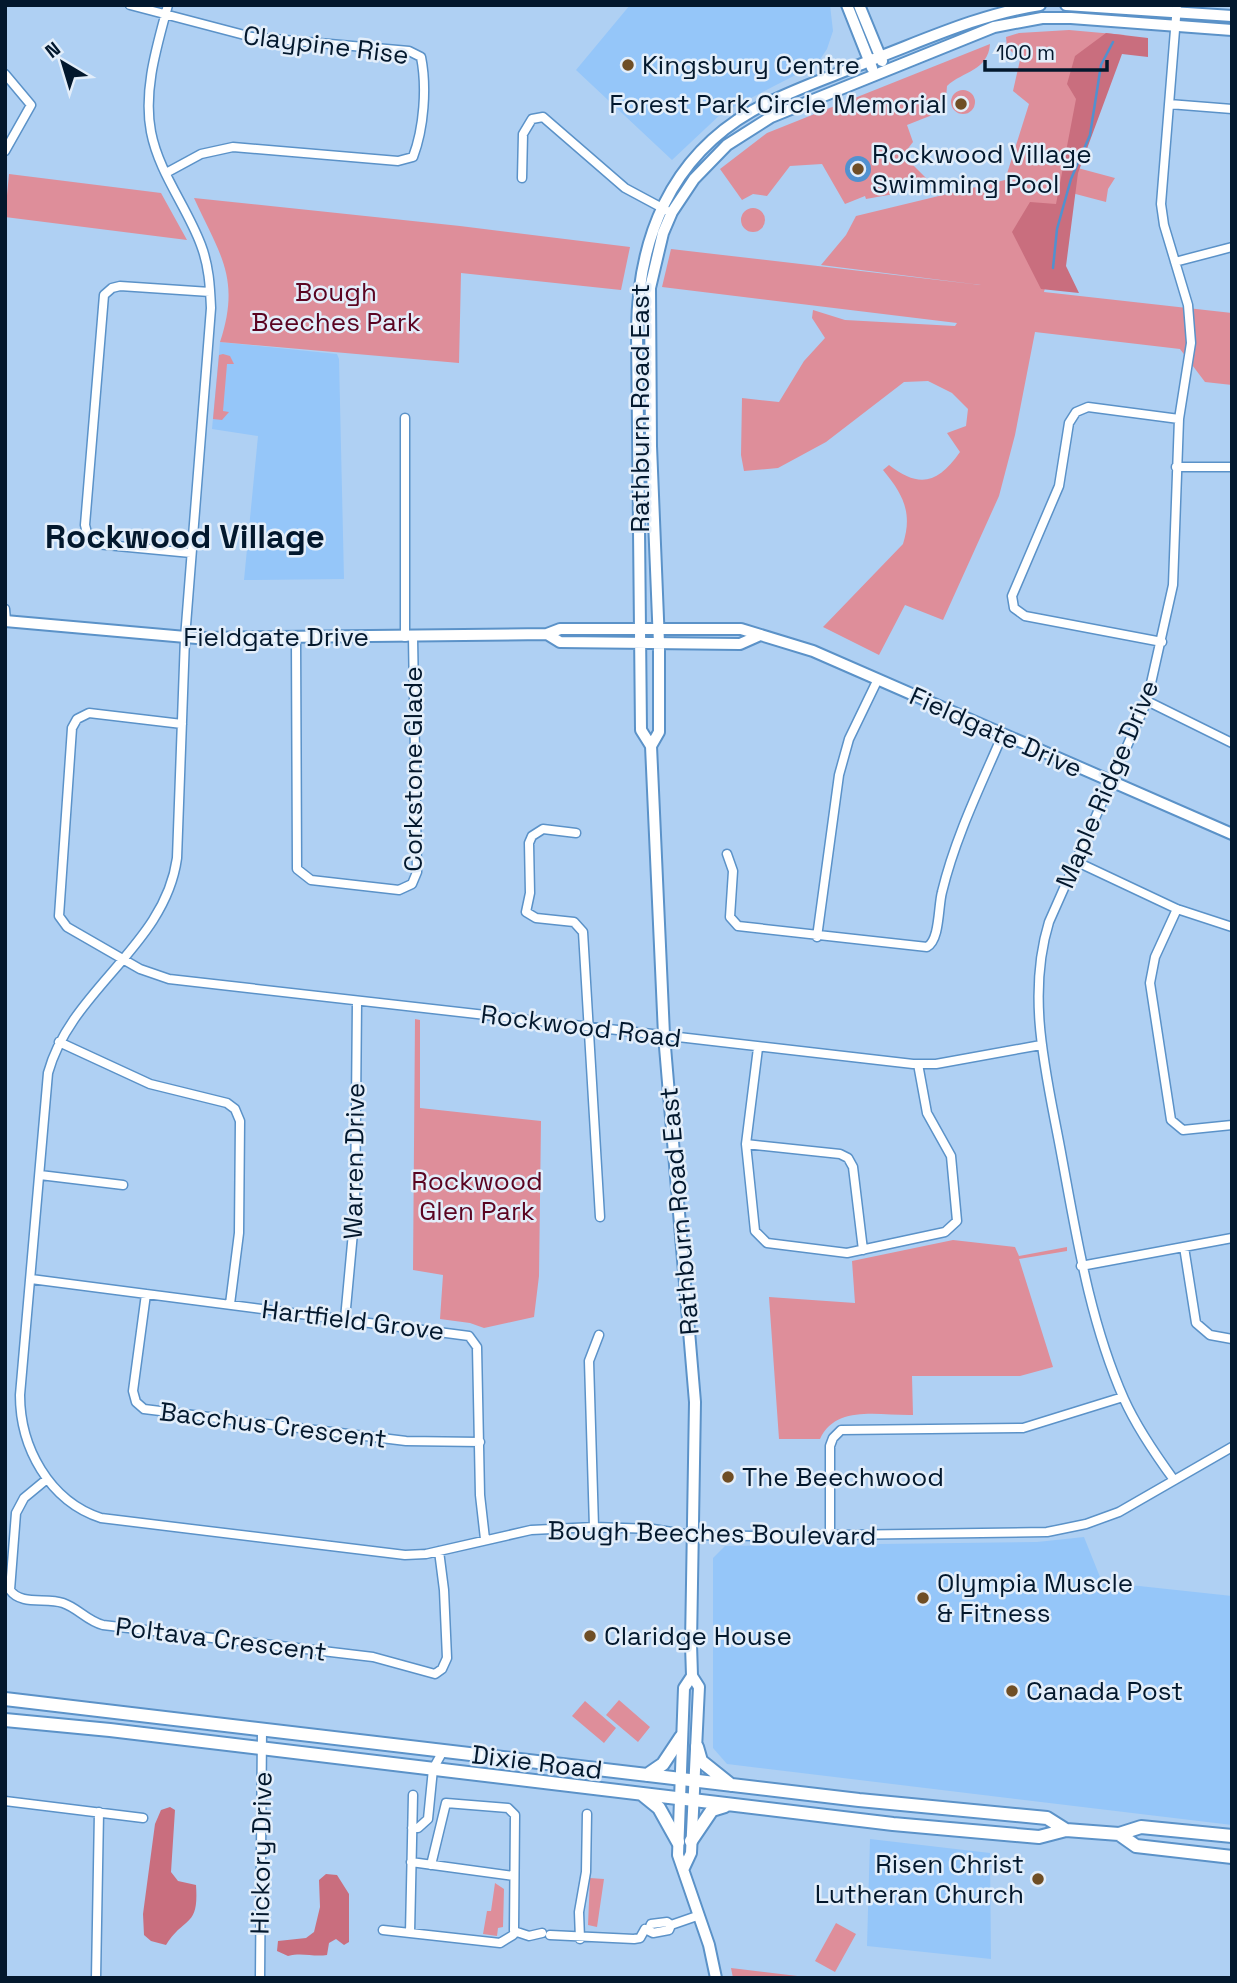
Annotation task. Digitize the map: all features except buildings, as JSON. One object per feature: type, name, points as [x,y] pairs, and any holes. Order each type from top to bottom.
[{"type":"main road","name":"Dixie Road","points":[[5,1699],[731,1786],[1047,1818],[1066,1830]]},
{"type":"main road","name":"Dixie Road","points":[[5,1720],[262,1748],[433,1774],[1039,1836],[1066,1830],[1119,1834],[1141,1827],[1232,1836]]},
{"type":"main road","points":[[648,1775],[663,1764],[681,1737]]},
{"type":"main road","points":[[697,1747],[701,1761],[731,1786]]},
{"type":"main road","points":[[643,1795],[659,1808],[685,1841],[712,1810],[729,1805]]},
{"type":"main road","name":"Dixie Road","points":[[1119,1834],[1136,1846],[1232,1857]]},
{"type":"street","name":"Claypine Rise","points":[[130,5],[227,32],[277,41],[409,51],[421,57],[424,75],[418,143],[413,157],[398,161],[233,147],[216,148],[166,173]]},
{"type":"street","name":"Bough Beeches Boulevard","points":[[168,5],[150,81],[149,107],[153,141],[202,247],[210,292],[210,350],[185,638],[174,876],[160,911],[124,959],[77,1012],[59,1042],[46,1087],[20,1405],[28,1442],[47,1479],[79,1509],[101,1518],[398,1555],[439,1551],[531,1530],[594,1527],[653,1529],[691,1535],[830,1536],[1047,1532],[1086,1524],[1119,1512],[1232,1447]]},
{"type":"street","points":[[848,5],[875,59]]},
{"type":"street","points":[[859,5],[875,59],[875,74]]},
{"type":"street","points":[[1041,5],[1042,18]]},
{"type":"street","name":"Rathburn Road East","points":[[716,1978],[709,1945],[697,1916],[684,1868],[685,1841],[694,1799],[699,1687],[692,1676],[691,1535],[695,1402],[664,1035],[651,746],[641,730],[638,295],[646,245],[689,165],[727,128],[766,104],[974,20],[1041,5]]},
{"type":"street","points":[[1066,5],[1177,9],[1232,16]]},
{"type":"street","name":"Maple Ridge Drive","points":[[1174,1480],[1152,1450],[1123,1397],[1081,1266],[1041,1045],[1038,997],[1040,956],[1049,922],[1109,781],[1147,701],[1173,585],[1179,419],[1191,343],[1188,305],[1161,204],[1177,9]]},
{"type":"street","name":"Rathburn Road East","points":[[651,746],[659,732],[659,629],[649,307],[655,258],[667,210],[705,167],[748,130],[784,111],[986,30],[1042,18],[1232,30]]},
{"type":"street","points":[[5,74],[28,99],[31,109],[5,151]]},
{"type":"street","points":[[1169,104],[1232,109]]},
{"type":"street","points":[[522,178],[524,130],[532,119],[543,117],[625,188],[667,210]]},
{"type":"street","points":[[1175,262],[1232,247]]},
{"type":"street","points":[[191,553],[96,544],[88,537],[85,525],[104,295],[112,288],[120,286],[210,292]]},
{"type":"street","points":[[1162,642],[1025,616],[1014,608],[1012,596],[1059,486],[1069,423],[1074,414],[1088,407],[1179,419]]},
{"type":"street","points":[[405,418],[409,637]]},
{"type":"street","points":[[1176,467],[1232,467]]},
{"type":"street","points":[[5,609],[6,621]]},
{"type":"street","name":"Fieldgate Drive","points":[[6,621],[185,638],[296,639],[547,634],[560,629],[741,629],[813,651],[1002,736],[1232,834]]},
{"type":"street","name":"Fieldgate Drive","points":[[547,634],[559,642],[740,644],[758,636]]},
{"type":"street","name":"Corkstone Glade","points":[[296,639],[297,869],[311,880],[399,890],[412,884],[417,872],[409,637]]},
{"type":"street","points":[[817,937],[839,775],[849,739],[878,679]]},
{"type":"street","points":[[1147,701],[1232,743]]},
{"type":"street","name":"Rockwood Road","points":[[182,724],[89,713],[79,717],[72,728],[59,916],[64,925],[151,974],[169,979],[357,1002],[918,1064],[1041,1045]]},
{"type":"street","points":[[727,854],[733,867],[730,915],[733,923],[741,927],[922,948],[934,943],[945,879],[966,818],[1002,736]]},
{"type":"street","points":[[576,833],[543,829],[532,835],[529,844],[530,893],[526,912],[536,918],[574,922],[582,929],[600,1217]]},
{"type":"street","points":[[1075,862],[1177,909],[1232,927]]},
{"type":"street","points":[[1177,909],[1155,957],[1150,983],[1171,1120],[1183,1130],[1232,1125]]},
{"type":"street","name":"Warren Drive","points":[[345,1319],[355,1224],[357,1002]]},
{"type":"street","points":[[59,1042],[150,1084],[226,1103],[235,1109],[240,1118],[239,1233],[230,1304]]},
{"type":"street","points":[[758,1048],[746,1144],[754,1227],[759,1238],[771,1243],[842,1253],[945,1232],[957,1219],[951,1156],[928,1113],[918,1064]]},
{"type":"street","points":[[746,1144],[840,1154],[848,1158],[853,1167],[863,1250]]},
{"type":"street","points":[[40,1175],[123,1185]]},
{"type":"street","points":[[1081,1266],[1232,1238]]},
{"type":"street","points":[[1184,1247],[1196,1323],[1206,1333],[1232,1339]]},
{"type":"street","name":"Hartfield Grove","points":[[31,1279],[472,1337],[477,1347],[480,1494],[485,1539]]},
{"type":"street","name":"Bacchus Crescent","points":[[146,1294],[133,1391],[136,1402],[144,1409],[406,1441],[481,1442]]},
{"type":"street","points":[[594,1527],[589,1361],[599,1335]]},
{"type":"street","points":[[830,1536],[830,1447],[833,1438],[844,1429],[1023,1428],[1123,1397]]},
{"type":"street","name":"Poltava Crescent","points":[[47,1479],[24,1498],[16,1513],[9,1575],[10,1590],[18,1598],[65,1604],[103,1625],[373,1657],[435,1674],[442,1669],[447,1658],[439,1551]]},
{"type":"street","name":"Rathburn Road East","points":[[685,1841],[679,1798],[681,1737],[684,1688],[692,1676]]},
{"type":"street","name":"Hickory Drive","points":[[260,1978],[262,1728]]},
{"type":"street","points":[[412,1828],[418,1828],[428,1819],[433,1774],[443,1751]]},
{"type":"street","points":[[410,1933],[413,1795]]},
{"type":"street","points":[[5,1801],[143,1818]]},
{"type":"street","points":[[431,1865],[446,1803],[508,1808],[515,1815],[514,1931],[529,1936],[546,1934],[634,1940],[655,1923],[667,1922],[671,1925],[697,1916]]},
{"type":"street","points":[[96,1978],[99,1812]]},
{"type":"street","points":[[580,1938],[579,1912],[586,1872],[587,1814]]},
{"type":"street","points":[[411,1862],[514,1876]]},
{"type":"street","points":[[383,1930],[500,1943],[513,1935]]},
{"type":"shaded area","name":"Kingsbury Centre","points":[[630,5],[830,5],[833,31],[827,49],[817,64],[722,113],[672,160],[576,70]]},
{"type":"shaded area","points":[[1106,33],[1148,38],[1148,57],[1122,54],[1078,173],[1066,266],[1079,293],[1041,289],[1012,232],[1030,202],[1056,204],[1076,99],[1067,84],[1075,56]]},
{"type":"shaded area","name":"Rockwood Village Swimming Pool","points":[[858,156],[868,159],[871,169],[868,179],[858,182],[848,179],[845,169],[848,159]]},
{"type":"shaded area","points":[[220,342],[337,354],[344,579],[244,580],[258,436],[212,429]]},
{"type":"shaded area","points":[[1084,1537],[1102,1582],[1232,1596],[1232,1825],[727,1764],[713,1748],[713,1558],[725,1546],[1037,1542]]},
{"type":"shaded area","points":[[170,1807],[175,1810],[171,1872],[178,1881],[196,1885],[196,1899],[193,1915],[166,1945],[151,1941],[144,1935],[143,1914],[155,1824],[161,1810]]},
{"type":"shaded area","points":[[870,1839],[990,1853],[991,1959],[867,1946]]},
{"type":"shaded area","points":[[326,1874],[337,1875],[349,1894],[349,1942],[344,1945],[336,1939],[329,1943],[327,1955],[288,1956],[277,1951],[278,1941],[306,1938],[314,1932],[320,1907],[319,1880]]},
{"type":"green space","points":[[1069,30],[1125,35],[1113,42],[1074,167],[1115,178],[1108,189],[1106,202],[1068,192],[1044,292],[1232,313],[1232,385],[1205,382],[1180,349],[1035,332],[1015,435],[999,496],[943,620],[905,605],[879,655],[823,627],[903,544],[907,523],[904,504],[896,487],[883,470],[889,465],[900,473],[919,480],[936,476],[960,452],[947,433],[966,426],[968,409],[952,393],[928,381],[904,382],[826,442],[778,468],[744,471],[741,455],[742,398],[779,402],[804,361],[825,338],[812,318],[813,310],[845,320],[955,326],[957,323],[662,287],[671,249],[981,285],[821,265],[846,235],[856,216],[1005,180],[1029,104],[1013,91],[1020,60],[1007,47],[1006,37],[1019,33]]},
{"type":"green space","points":[[990,44],[985,60],[980,65],[947,86],[945,110],[907,125],[913,142],[903,155],[929,181],[894,194],[866,199],[865,196],[845,204],[822,164],[790,166],[767,196],[753,194],[742,200],[720,169],[767,133]]},
{"type":"green space","points":[[963,90],[974,97],[975,102],[968,113],[963,114],[952,107],[951,102],[958,91]]},
{"type":"green space","points":[[9,174],[161,193],[187,240],[5,217]]},
{"type":"green space","name":"Bough Beeches Park","points":[[194,198],[630,247],[621,290],[461,273],[459,363],[220,342],[226,320],[228,283],[219,252]]},
{"type":"green space","points":[[753,208],[764,215],[765,220],[758,231],[753,232],[742,225],[741,220],[748,209]]},
{"type":"green space","points":[[219,355],[230,356],[234,364],[227,364],[223,411],[229,412],[222,420],[213,419]]},
{"type":"green space","name":"Rockwood Glen Park","points":[[415,1019],[420,1020],[420,1108],[541,1121],[539,1276],[534,1317],[484,1328],[440,1319],[443,1275],[413,1270]]},
{"type":"green space","points":[[953,1240],[1015,1247],[1019,1256],[1067,1247],[1067,1251],[1019,1259],[1053,1367],[1020,1376],[912,1376],[913,1415],[848,1416],[827,1428],[820,1439],[779,1439],[769,1297],[855,1303],[852,1261]]},
{"type":"green space","points":[[619,1700],[650,1727],[638,1742],[606,1715]]},
{"type":"green space","points":[[585,1701],[616,1728],[604,1743],[572,1716]]},
{"type":"green space","points":[[590,1878],[604,1879],[597,1927],[588,1925]]},
{"type":"green space","points":[[495,1883],[504,1889],[503,1927],[498,1928],[497,1936],[483,1934],[487,1911],[491,1911]]},
{"type":"green space","points":[[836,1923],[856,1934],[835,1972],[815,1961]]},
{"type":"green space","points":[[731,1968],[814,1978],[733,1978]]},
{"type":"waterway","points":[[1053,268],[1057,229],[1071,179],[1090,135],[1101,65],[1113,42]]},
{"type":"place","name":"Kingsbury Centre","points":[[628,65]]},
{"type":"place","name":"Forest Park Circle Memorial","points":[[961,104]]},
{"type":"place","name":"Rockwood Village Swimming Pool","points":[[858,169]]},
{"type":"place","name":"The Beechwood","points":[[728,1477]]},
{"type":"place","name":"Olympia Muscle & Fitness","points":[[923,1598]]},
{"type":"place","name":"Claridge House","points":[[590,1636]]},
{"type":"place","name":"Canada Post","points":[[1012,1691]]},
{"type":"place","name":"Risen Christ Lutheran Church","points":[[1038,1879]]},
{"type":"district","name":"Rockwood Village","points":[[185,536]]}]
